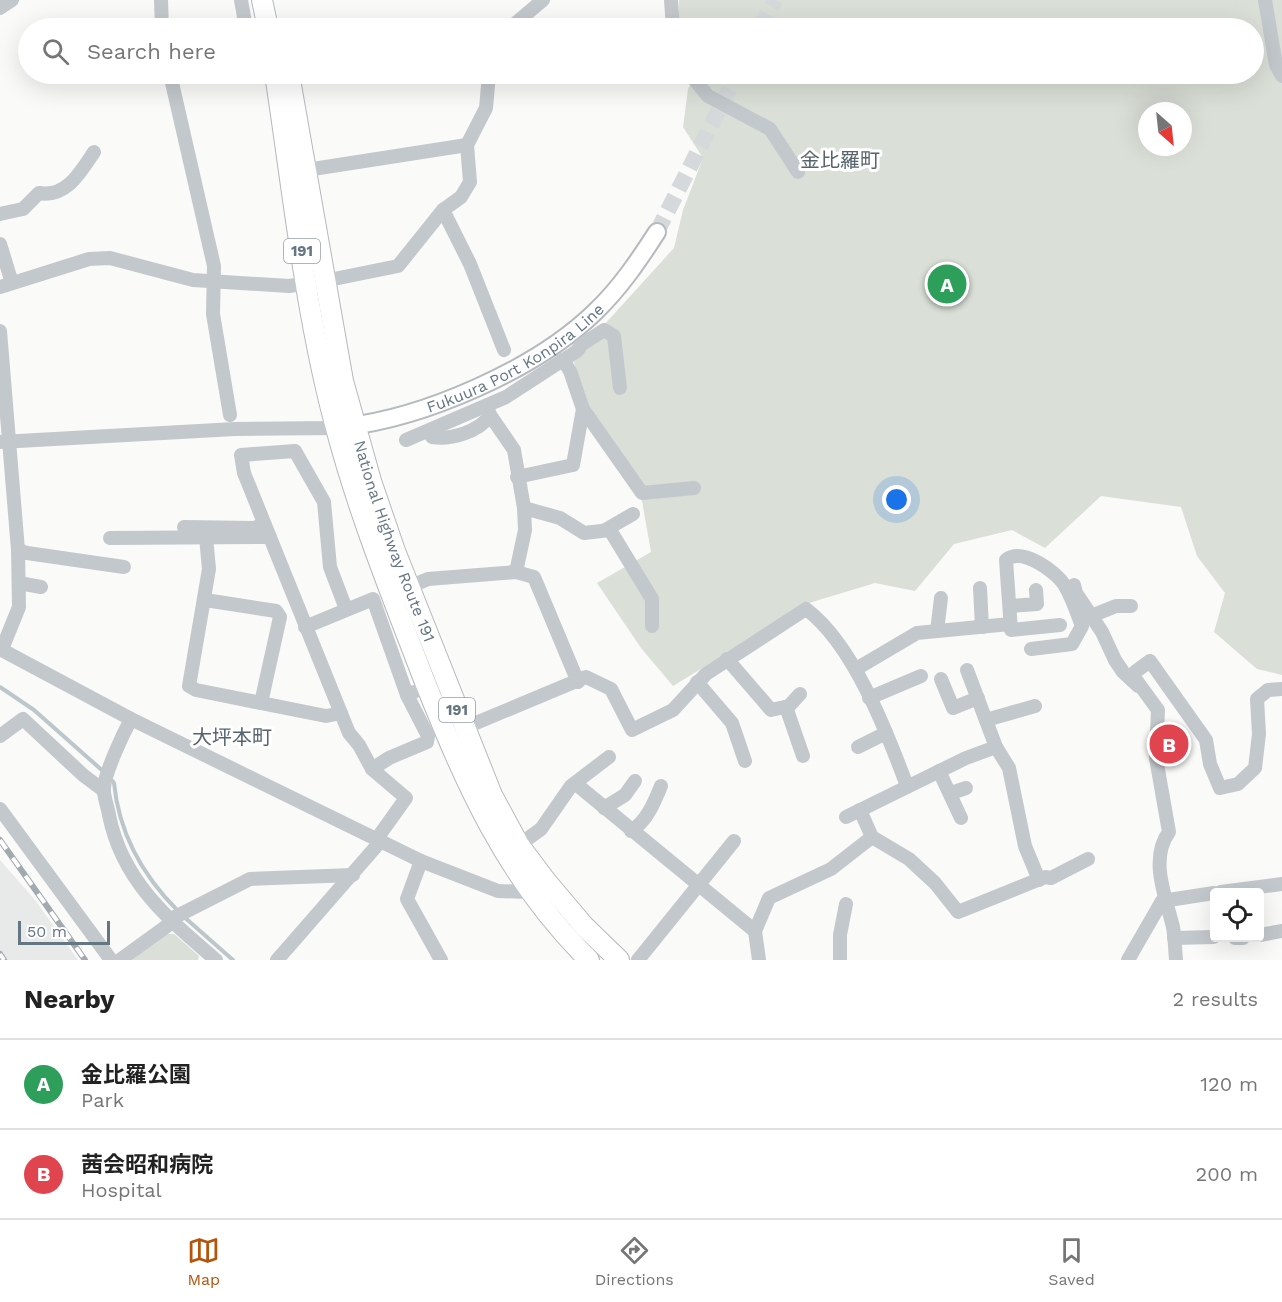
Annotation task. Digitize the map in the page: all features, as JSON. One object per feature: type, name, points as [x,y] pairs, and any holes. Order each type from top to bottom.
[{"type":"highway","points":[[262,0],[266,18]]},
{"type":"highway","points":[[276,0],[279,18]]},
{"type":"highway","name":"National Highway Route 191","points":[[277,84],[298,171]]},
{"type":"highway","name":"National Highway Route 191","points":[[290,84],[298,171],[315,282],[345,427],[428,687],[473,797],[529,892],[589,960]]},
{"type":"highway","name":"National Highway Route 191","points":[[345,427],[371,481],[409,588],[492,795],[519,845],[546,881],[584,926],[619,960]]},
{"type":"main road","name":"Fukuura Port Konpira Line","points":[[345,427],[392,418],[456,395],[505,374],[544,352],[583,324],[614,293],[657,232]]},
{"type":"street","points":[[0,8],[12,0]]},
{"type":"street","points":[[161,0],[162,18]]},
{"type":"street","points":[[241,0],[244,18]]},
{"type":"street","points":[[522,18],[543,0]]},
{"type":"street","points":[[671,0],[672,18]]},
{"type":"street","points":[[1265,0],[1276,64],[1282,76]]},
{"type":"street","points":[[172,84],[214,266],[213,314],[230,415]]},
{"type":"street","points":[[0,244],[6,285],[89,259],[110,258],[179,278],[289,286],[398,266],[443,210],[461,197],[470,182],[466,146],[486,108],[488,84]]},
{"type":"street","points":[[698,84],[708,96],[770,129],[798,172]]},
{"type":"street","points":[[298,171],[466,146]]},
{"type":"street","points":[[0,214],[23,209],[39,193],[53,195],[62,190],[81,171],[94,152]]},
{"type":"street","points":[[443,210],[470,264],[504,350]]},
{"type":"street","points":[[456,395],[461,416],[462,423],[432,438],[420,441],[409,439],[461,416],[489,410],[604,330],[614,336],[620,388]]},
{"type":"street","points":[[0,331],[7,501],[18,550],[19,583],[18,615],[1,649],[131,720],[421,861],[498,891],[529,892],[546,881]]},
{"type":"street","points":[[563,360],[570,371],[583,409],[642,493],[694,488]]},
{"type":"street","points":[[517,477],[573,465],[583,409]]},
{"type":"street","points":[[432,438],[446,439],[469,431],[485,422],[489,410]]},
{"type":"street","points":[[489,410],[514,450],[524,508],[525,530],[516,572]]},
{"type":"street","points":[[4,442],[235,429],[345,427]]},
{"type":"street","points":[[277,960],[352,874],[378,841],[406,798],[372,769],[359,745],[349,733],[244,473],[241,455],[296,451],[324,502],[328,558],[346,609]]},
{"type":"street","points":[[524,508],[544,507],[562,511]]},
{"type":"street","points":[[524,508],[560,518],[584,533],[607,529],[633,514]]},
{"type":"street","points":[[184,527],[254,528],[265,524]]},
{"type":"street","points":[[607,529],[652,599],[652,626]]},
{"type":"street","points":[[109,537],[270,537]]},
{"type":"street","points":[[206,537],[210,569],[189,686],[196,690],[326,716],[341,713]]},
{"type":"street","points":[[18,550],[124,567]]},
{"type":"street","points":[[1060,625],[1011,630],[1006,560],[1009,557],[1025,556],[1036,560],[1069,585],[1099,626],[1123,672],[1158,710],[1156,758],[1169,832],[1163,840],[1159,855],[1176,960]]},
{"type":"street","points":[[409,588],[428,579],[516,572],[534,577],[578,682]]},
{"type":"street","points":[[19,583],[41,587]]},
{"type":"street","points":[[1031,648],[1072,644],[1082,629],[1069,585]]},
{"type":"street","points":[[980,588],[982,627]]},
{"type":"street","points":[[1010,606],[1037,604],[1036,590]]},
{"type":"street","points":[[937,631],[941,598]]},
{"type":"street","points":[[305,627],[373,599],[407,695],[428,736],[427,742],[389,758],[372,769]]},
{"type":"street","points":[[205,600],[276,611],[280,617],[261,703]]},
{"type":"street","points":[[1090,616],[1116,606],[1131,606]]},
{"type":"street","points":[[464,728],[586,677],[611,689],[632,730],[673,710],[697,682],[727,659],[806,609],[816,616],[856,669],[886,733],[907,786]]},
{"type":"street","points":[[856,669],[910,636],[1010,624]]},
{"type":"street","points":[[727,659],[771,710],[786,707],[800,694]]},
{"type":"street","points":[[1138,686],[1134,677],[1135,672],[1150,661],[1206,740],[1210,764],[1220,788],[1238,784],[1255,768],[1259,725],[1257,699],[1268,690],[1282,689]]},
{"type":"street","points":[[968,669],[996,747],[1009,768],[1021,833],[1039,880]]},
{"type":"street","points":[[869,698],[921,676]]},
{"type":"street","points":[[941,679],[953,708],[978,698]]},
{"type":"street","points":[[697,682],[732,723],[745,761]]},
{"type":"street","points":[[407,695],[428,687]]},
{"type":"street","points":[[986,720],[1035,706]]},
{"type":"street","points":[[786,707],[803,756]]},
{"type":"street","points":[[0,736],[23,719],[83,775],[104,787]]},
{"type":"street","points":[[131,720],[104,787],[113,831],[141,887],[216,960]]},
{"type":"street","points":[[858,747],[886,733]]},
{"type":"street","points":[[846,817],[939,771],[996,747]]},
{"type":"street","points":[[519,845],[541,829],[571,786],[609,758]]},
{"type":"street","points":[[939,771],[961,818]]},
{"type":"street","points":[[604,808],[625,795],[635,781]]},
{"type":"street","points":[[576,784],[755,931]]},
{"type":"street","points":[[631,831],[639,826],[652,808],[662,786]]},
{"type":"street","points":[[951,793],[966,788]]},
{"type":"street","points":[[0,809],[111,960]]},
{"type":"street","points":[[860,810],[872,837],[909,859],[935,882],[958,912],[1039,880],[1051,878],[1089,860]]},
{"type":"street","points":[[759,960],[755,931],[769,898],[831,869],[872,837]]},
{"type":"street","points":[[638,960],[734,841]]},
{"type":"street","points":[[421,861],[407,899],[441,960]]},
{"type":"street","points":[[120,960],[188,909],[250,879],[352,874]]},
{"type":"street","points":[[1252,888],[1282,884]]},
{"type":"street","points":[[1165,900],[1210,894]]},
{"type":"street","points":[[1128,960],[1165,900]]},
{"type":"street","points":[[840,960],[840,935],[846,904]]},
{"type":"street","points":[[1264,934],[1282,931]]},
{"type":"street","points":[[1174,938],[1210,937]]},
{"type":"shaded area","points":[[679,0],[1282,0],[1282,675],[1257,669],[1214,632],[1225,593],[1197,556],[1181,507],[1101,496],[1045,548],[1012,530],[954,544],[915,591],[875,583],[809,603],[673,686],[641,648],[597,583],[651,552],[642,501],[587,403],[573,359],[674,248],[683,210],[703,158],[683,127],[691,84],[1264,84],[1264,18],[679,18]]},
{"type":"shaded area","points":[[0,860],[35,900],[78,960],[0,960]]},
{"type":"shaded area","points":[[165,934],[174,934],[199,956],[198,960],[132,960]]},
{"type":"waterway","points":[[0,687],[34,710],[104,772]]},
{"type":"waterway","points":[[109,777],[114,783],[121,819],[134,853],[154,883],[178,911]]},
{"type":"waterway","points":[[183,916],[233,960]]},
{"type":"tunnel","points":[[765,18],[775,0]]},
{"type":"tunnel","points":[[657,232],[732,84]]},
{"type":"railway","points":[[0,840],[85,960]]},
{"type":"railway","points":[[0,954],[4,960]]},
{"type":"place","name":"金比羅公園","points":[[947,284]]},
{"type":"place","name":"茜会昭和病院","points":[[1169,744]]},
{"type":"district","name":"金比羅町","points":[[840,160]]},
{"type":"district","name":"大坪本町","points":[[232,737]]}]
